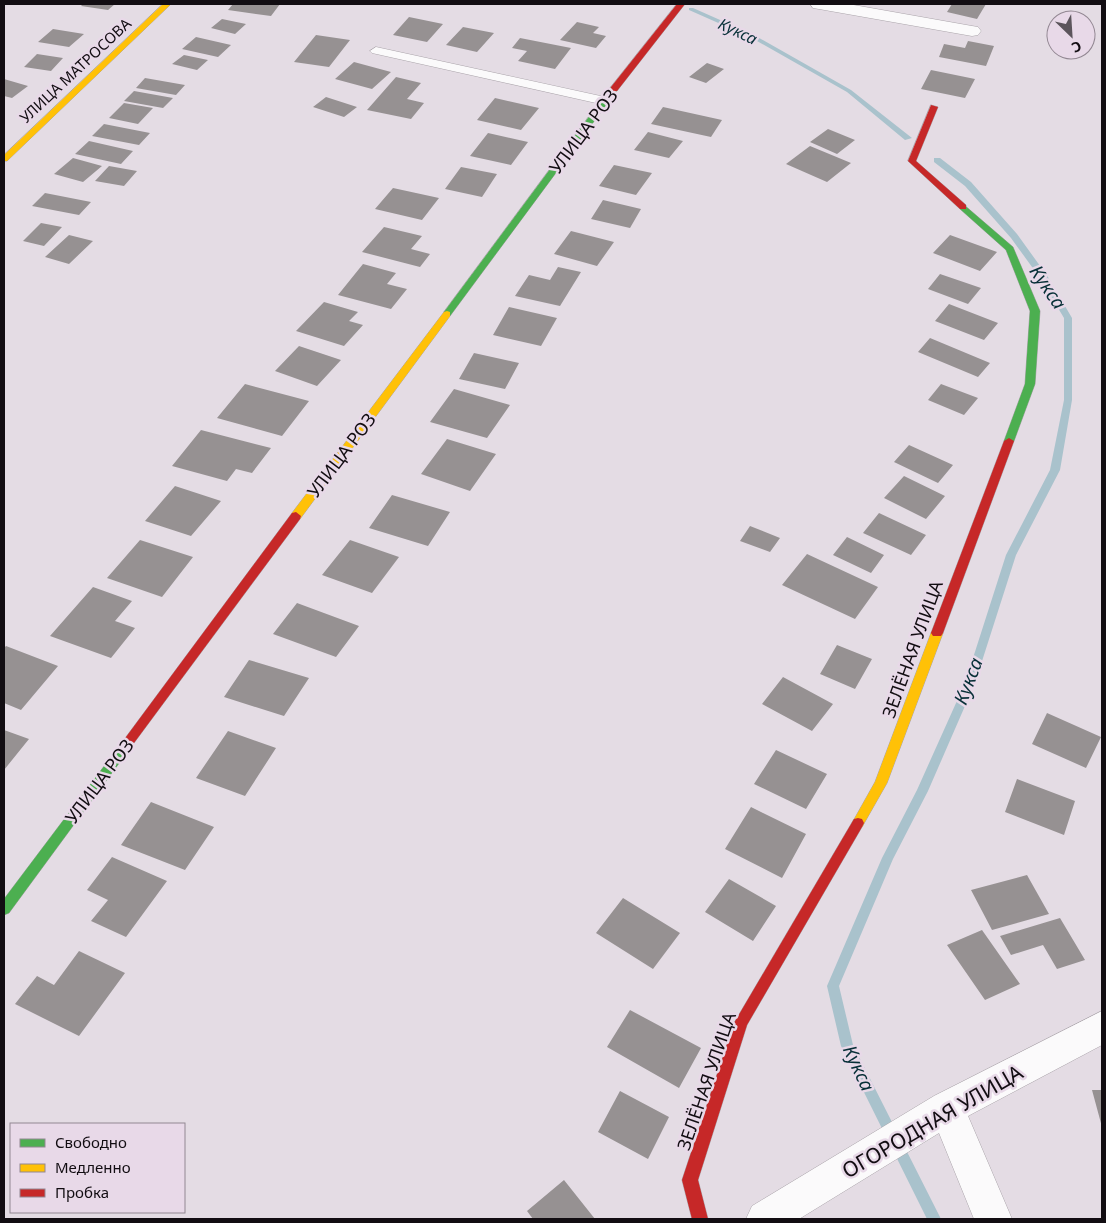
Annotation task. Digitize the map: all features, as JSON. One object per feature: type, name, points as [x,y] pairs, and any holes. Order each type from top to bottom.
[{"type":"street","name":"УЛИЦА МАТРОСОВА","points":[[4,158],[167,4]]},
{"type":"street","name":"УЛИЦА РОЗ","points":[[4,909],[605,101],[681,4]]},
{"type":"street","points":[[819,4],[972,31]]},
{"type":"street","name":"ЗЕЛЁНАЯ УЛИЦА","points":[[700,1219],[690,1180],[741,1023],[881,783],[1030,384],[1035,311],[1010,249],[912,161],[934,107]]},
{"type":"street","name":"ОГОРОДНАЯ УЛИЦА","points":[[765,1219],[947,1108],[1102,1027]]},
{"type":"street","points":[[947,1108],[993,1219]]},
{"type":"lane","points":[[376,51],[605,101]]},
{"type":"building","points":[[83,4],[115,4],[108,10],[81,6]]},
{"type":"building","points":[[233,4],[280,4],[271,16],[228,10]]},
{"type":"building","points":[[952,4],[986,4],[977,19],[947,12]]},
{"type":"building","points":[[409,17],[443,24],[427,42],[393,35]]},
{"type":"building","points":[[222,19],[246,24],[235,34],[211,28]]},
{"type":"building","points":[[577,22],[599,27],[593,33],[606,36],[596,48],[560,40]]},
{"type":"building","points":[[463,27],[494,33],[477,52],[446,45]]},
{"type":"building","points":[[53,29],[84,34],[69,47],[38,42]]},
{"type":"building","points":[[316,35],[350,40],[329,67],[294,62]]},
{"type":"building","points":[[196,37],[231,45],[218,57],[182,49]]},
{"type":"building","points":[[520,38],[571,48],[555,69],[518,61],[527,51],[512,48]]},
{"type":"building","points":[[968,41],[994,46],[986,66],[939,57],[944,44],[965,48]]},
{"type":"building","points":[[37,54],[63,58],[51,71],[24,67]]},
{"type":"building","points":[[184,55],[208,60],[197,70],[172,64]]},
{"type":"building","points":[[354,62],[391,72],[372,89],[335,79]]},
{"type":"building","points":[[707,63],[724,69],[706,83],[689,77]]},
{"type":"building","points":[[931,70],[975,79],[965,98],[921,89]]},
{"type":"building","points":[[396,77],[421,83],[407,99],[424,103],[411,119],[367,110]]},
{"type":"building","points":[[145,78],[185,85],[176,95],[136,88]]},
{"type":"building","points":[[4,79],[28,86],[12,98],[4,96]]},
{"type":"building","points":[[134,91],[173,98],[163,108],[124,101]]},
{"type":"building","points":[[326,97],[357,107],[344,117],[313,107]]},
{"type":"building","points":[[495,98],[539,108],[521,130],[477,120]]},
{"type":"building","points":[[124,103],[153,108],[138,124],[109,118]]},
{"type":"building","points":[[663,107],[722,120],[711,137],[651,124]]},
{"type":"building","points":[[104,124],[150,133],[139,145],[92,136]]},
{"type":"building","points":[[828,129],[855,140],[837,154],[810,142]]},
{"type":"building","points":[[648,132],[683,141],[669,158],[634,150]]},
{"type":"building","points":[[488,133],[528,142],[511,165],[470,156]]},
{"type":"building","points":[[89,141],[133,151],[121,164],[75,154]]},
{"type":"building","points":[[810,146],[851,163],[827,182],[786,164]]},
{"type":"building","points":[[73,158],[102,166],[83,182],[54,174]]},
{"type":"building","points":[[614,165],[652,173],[636,195],[599,186]]},
{"type":"building","points":[[109,166],[137,171],[124,186],[95,181]]},
{"type":"building","points":[[461,167],[497,174],[482,197],[445,189]]},
{"type":"building","points":[[393,188],[439,198],[422,220],[375,209]]},
{"type":"building","points":[[45,193],[91,202],[79,215],[32,206]]},
{"type":"building","points":[[603,200],[641,209],[630,228],[591,219]]},
{"type":"building","points":[[41,223],[62,227],[44,246],[23,241]]},
{"type":"building","points":[[384,227],[422,236],[411,249],[430,254],[420,267],[362,252]]},
{"type":"building","points":[[571,231],[614,242],[597,266],[554,254]]},
{"type":"building","points":[[69,235],[93,241],[69,264],[45,257]]},
{"type":"building","points":[[950,235],[997,252],[980,271],[933,253]]},
{"type":"building","points":[[363,264],[396,273],[387,284],[407,289],[391,309],[338,295]]},
{"type":"building","points":[[558,267],[581,272],[560,306],[515,296],[529,275],[550,280]]},
{"type":"building","points":[[940,274],[981,288],[968,304],[928,289]]},
{"type":"building","points":[[324,302],[358,312],[349,321],[363,325],[344,346],[296,331]]},
{"type":"building","points":[[949,304],[998,323],[984,340],[935,321]]},
{"type":"building","points":[[509,307],[557,318],[541,346],[493,335]]},
{"type":"building","points":[[930,338],[990,363],[978,377],[918,352]]},
{"type":"building","points":[[299,346],[341,360],[317,386],[275,371]]},
{"type":"building","points":[[474,353],[519,363],[505,389],[459,379]]},
{"type":"building","points":[[245,384],[309,401],[282,436],[217,418]]},
{"type":"building","points":[[941,384],[978,398],[964,415],[928,400]]},
{"type":"building","points":[[454,389],[510,405],[487,438],[430,422]]},
{"type":"building","points":[[201,430],[271,448],[252,473],[236,469],[227,481],[172,466]]},
{"type":"building","points":[[447,439],[496,454],[470,491],[421,474]]},
{"type":"building","points":[[909,445],[953,465],[938,483],[894,462]]},
{"type":"building","points":[[904,476],[945,496],[926,519],[884,498]]},
{"type":"building","points":[[175,486],[221,501],[191,536],[145,521]]},
{"type":"building","points":[[392,495],[450,512],[428,546],[369,528]]},
{"type":"building","points":[[879,513],[926,535],[911,555],[863,533]]},
{"type":"building","points":[[750,526],[780,538],[770,552],[740,541]]},
{"type":"building","points":[[847,537],[884,555],[871,573],[833,555]]},
{"type":"building","points":[[140,540],[193,557],[162,597],[107,578]]},
{"type":"building","points":[[350,540],[399,557],[372,593],[322,575]]},
{"type":"building","points":[[807,554],[878,587],[855,619],[782,585]]},
{"type":"building","points":[[93,587],[132,601],[115,621],[135,628],[111,658],[50,636]]},
{"type":"building","points":[[297,603],[359,626],[336,657],[273,634]]},
{"type":"building","points":[[837,645],[872,659],[855,689],[820,674]]},
{"type":"building","points":[[6,646],[58,666],[21,710],[4,703],[4,648]]},
{"type":"building","points":[[249,660],[309,678],[284,716],[224,697]]},
{"type":"building","points":[[783,677],[833,704],[812,731],[762,704]]},
{"type":"building","points":[[1047,713],[1101,737],[1086,768],[1032,744]]},
{"type":"building","points":[[4,730],[29,739],[4,770]]},
{"type":"building","points":[[228,731],[276,748],[245,796],[196,778]]},
{"type":"building","points":[[776,750],[827,774],[806,809],[754,784]]},
{"type":"building","points":[[1017,779],[1075,801],[1064,835],[1005,812]]},
{"type":"building","points":[[151,802],[214,827],[185,870],[121,845]]},
{"type":"building","points":[[751,807],[806,834],[782,878],[725,849]]},
{"type":"building","points":[[112,857],[167,881],[126,937],[91,921],[108,900],[87,890]]},
{"type":"building","points":[[1027,875],[1049,914],[992,930],[971,890]]},
{"type":"building","points":[[729,879],[776,906],[753,941],[705,912]]},
{"type":"building","points":[[623,898],[680,933],[653,969],[596,933]]},
{"type":"building","points":[[1060,918],[1085,960],[1057,969],[1043,945],[1011,955],[1000,936]]},
{"type":"building","points":[[982,930],[1020,984],[985,1000],[947,945]]},
{"type":"building","points":[[79,951],[125,973],[79,1036],[15,1004],[37,976],[54,985]]},
{"type":"building","points":[[630,1010],[701,1048],[679,1088],[607,1047]]},
{"type":"building","points":[[1092,1090],[1102,1090],[1102,1127]]},
{"type":"building","points":[[620,1091],[669,1117],[648,1159],[598,1132]]},
{"type":"building","points":[[564,1180],[595,1219],[533,1219],[527,1211]]},
{"type":"waterway","name":"Кукса","points":[[691,9],[752,36],[849,91],[908,138]]},
{"type":"waterway","name":"Кукса","points":[[934,1219],[847,1046],[833,986],[888,858],[922,791],[970,683],[1011,555],[1055,470],[1068,400],[1068,318],[1044,277],[1014,236],[968,184],[937,160]]},
{"type":"traffic: fast","points":[[447,314],[614,89]]},
{"type":"traffic: fast","points":[[963,207],[1010,249],[1035,311],[1030,384],[1009,441]]},
{"type":"traffic: fast","points":[[4,909],[127,744]]},
{"type":"traffic: slow","points":[[4,159],[167,4]]},
{"type":"traffic: slow","points":[[296,516],[447,314]]},
{"type":"traffic: slow","points":[[858,823],[881,783],[937,633]]},
{"type":"traffic: jam","points":[[614,89],[681,4]]},
{"type":"traffic: jam","points":[[934,107],[912,161],[963,207]]},
{"type":"traffic: jam","points":[[937,633],[1009,441]]},
{"type":"traffic: jam","points":[[127,744],[296,516]]},
{"type":"traffic: jam","points":[[700,1219],[690,1180],[741,1023],[858,823]]}]
